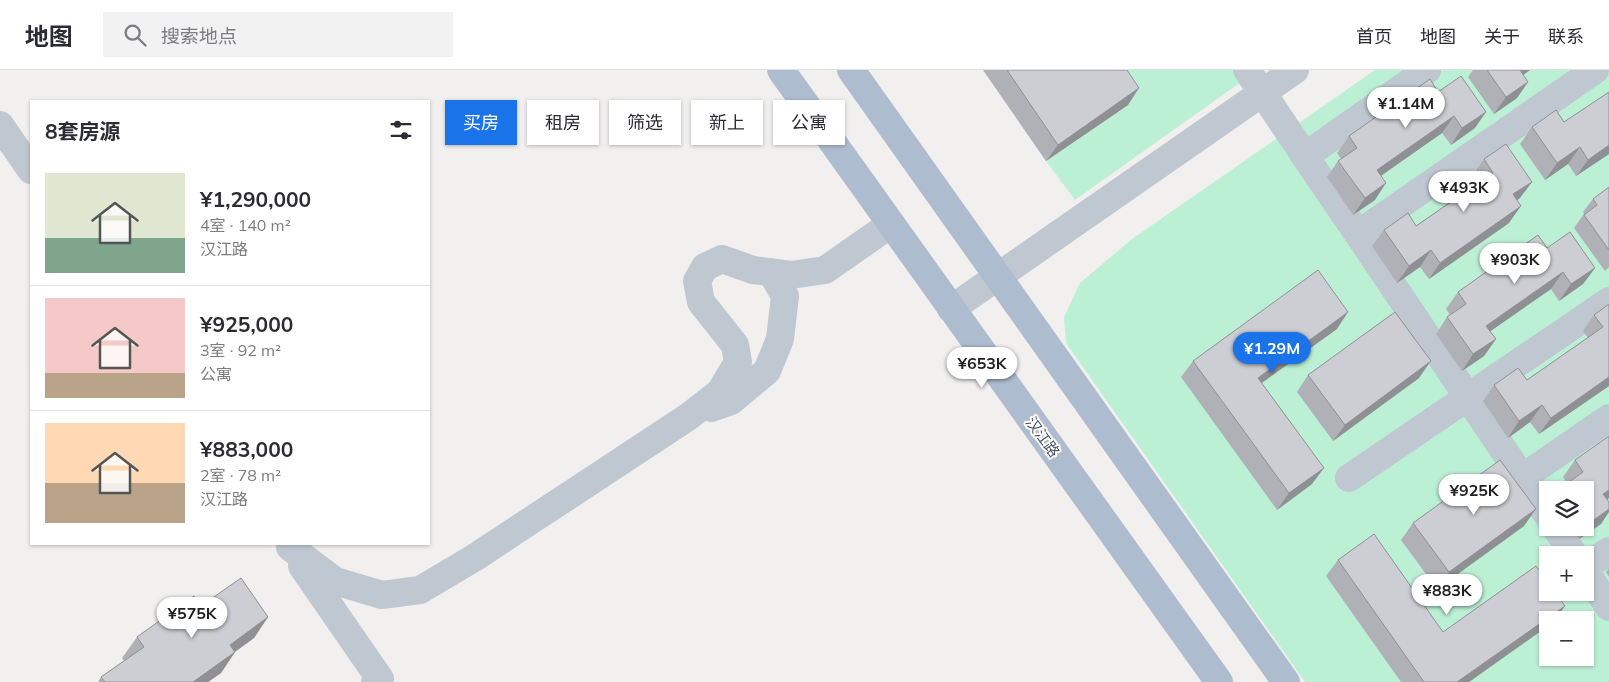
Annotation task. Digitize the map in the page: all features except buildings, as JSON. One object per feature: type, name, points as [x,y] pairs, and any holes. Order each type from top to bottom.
[{"type":"main road","name":"汉江路","points":[[781,70],[1219,682]]},
{"type":"main road","points":[[851,70],[1286,682]]},
{"type":"street","points":[[1247,70],[1539,503]]},
{"type":"street","points":[[951,309],[1295,70]]},
{"type":"street","points":[[1302,152],[1305,156],[1427,70]]},
{"type":"street","points":[[1358,234],[1595,70]]},
{"type":"street","points":[[4,139],[30,169]]},
{"type":"street","points":[[288,546],[335,581],[382,595],[420,590],[474,558],[688,417],[720,392],[738,362],[735,345],[701,302],[697,281],[705,267],[722,259],[753,270],[791,275],[825,270],[891,224]]},
{"type":"street","points":[[688,417],[731,401],[767,371],[780,339],[785,296],[771,272]]},
{"type":"street","points":[[1349,478],[1609,300]]},
{"type":"street","points":[[1522,478],[1609,418]]},
{"type":"street","points":[[288,546],[380,679],[374,682]]},
{"type":"street","points":[[1594,562],[1609,551]]},
{"type":"street","points":[[1594,583],[1609,607]]},
{"type":"green space","points":[[983,70],[1258,70],[1075,200]]},
{"type":"green space","points":[[1375,70],[1609,70],[1609,682],[1305,682],[1066,343],[1064,317],[1080,283],[1132,239]]}]
